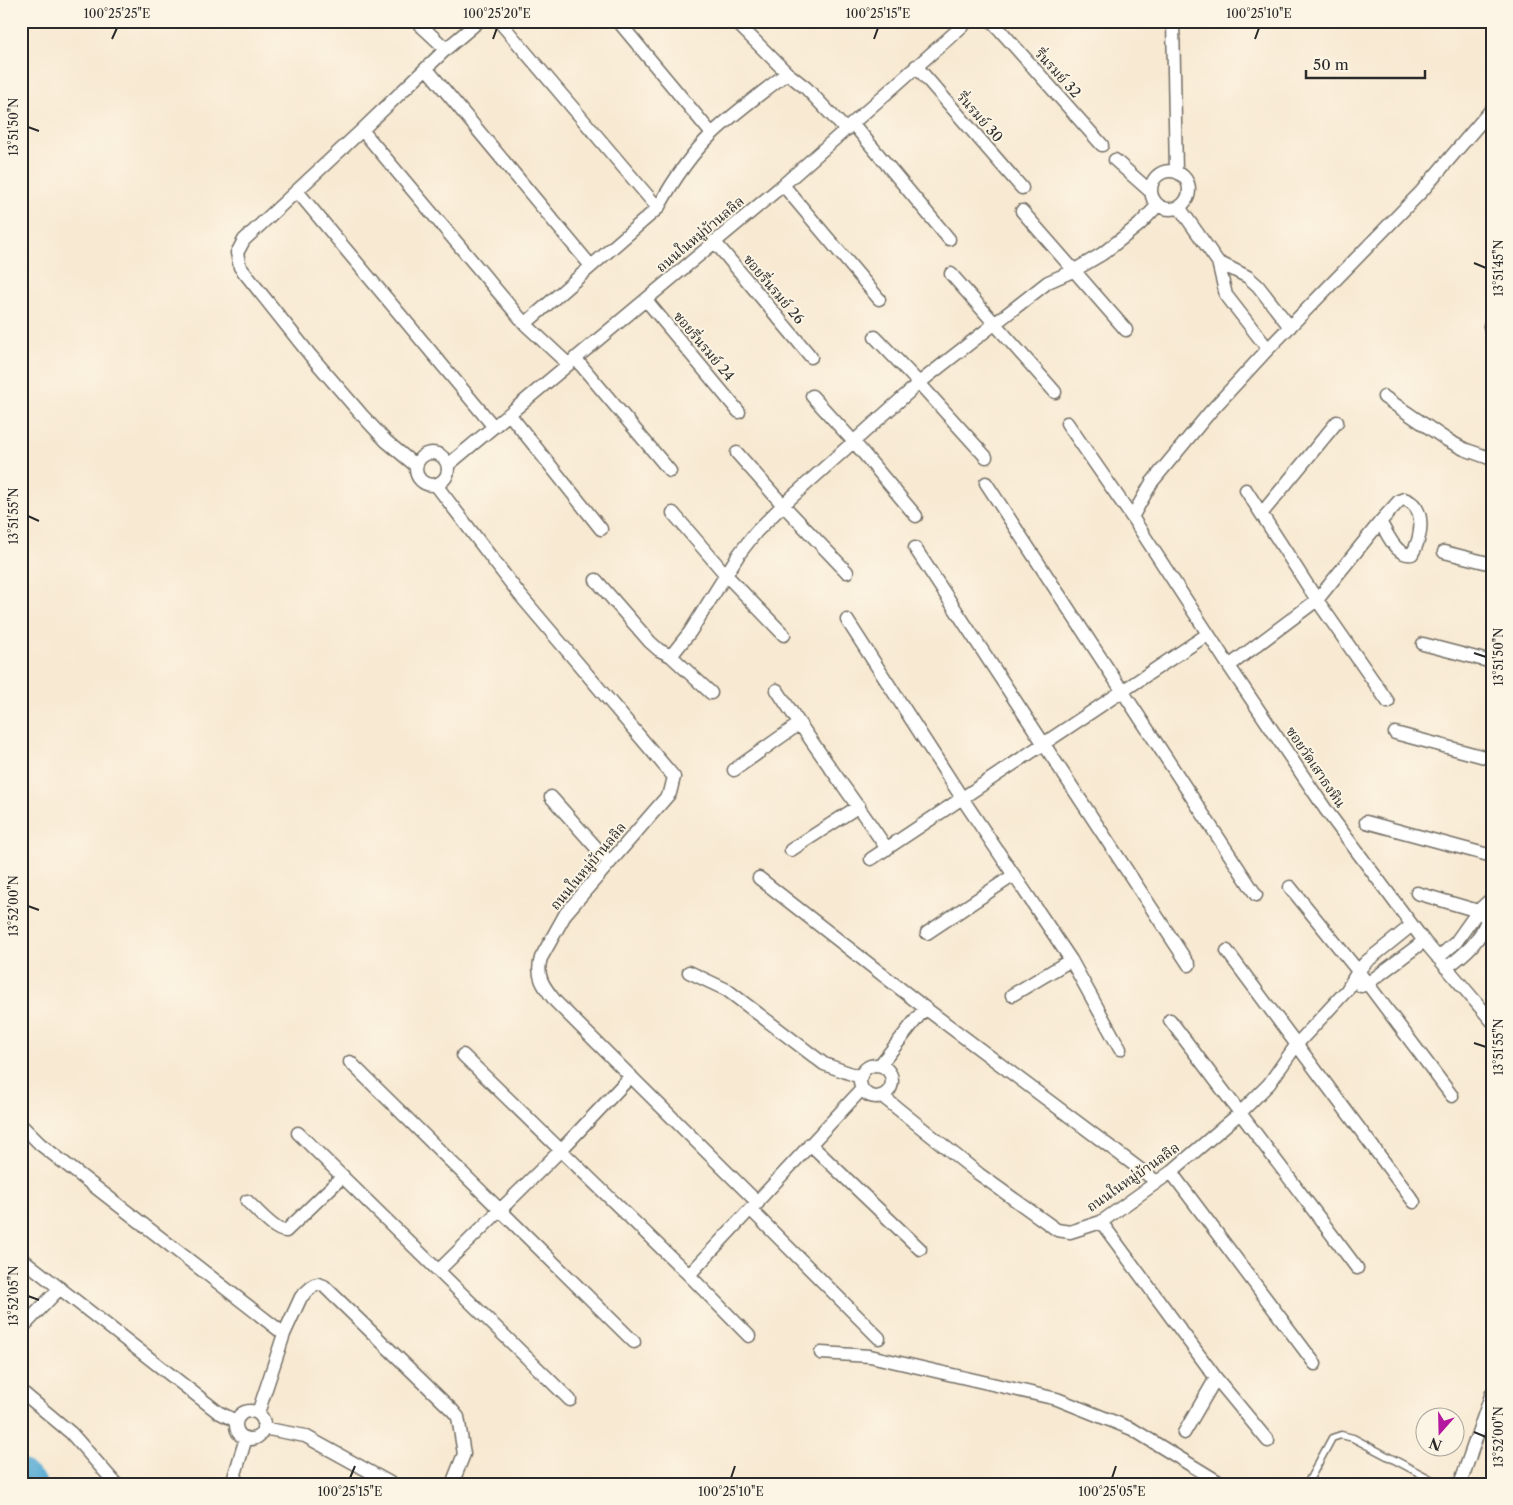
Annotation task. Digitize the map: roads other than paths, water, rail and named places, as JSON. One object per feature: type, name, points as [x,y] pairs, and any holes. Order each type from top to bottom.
[{"type":"street","points":[[416,21],[446,49]]},
{"type":"street","points":[[416,466],[386,441],[310,355],[240,267],[237,253],[244,240],[446,49],[479,21]]},
{"type":"street","points":[[499,21],[658,208]]},
{"type":"street","points":[[618,21],[712,134]]},
{"type":"street","points":[[735,21],[787,73],[850,127],[949,239]]},
{"type":"street","name":"ถนนในหมู่บ้านลลิล","points":[[448,465],[510,415],[714,241],[784,185],[968,21]]},
{"type":"street","name":"รื่นรมย์ 32","points":[[992,21],[1102,145]]},
{"type":"street","points":[[1173,21],[1176,172]]},
{"type":"street","name":"รื่นรมย์ 30","points":[[916,66],[1022,188]]},
{"type":"street","points":[[427,69],[591,266]]},
{"type":"street","points":[[525,324],[658,208],[686,163],[712,134],[787,73]]},
{"type":"street","points":[[1132,517],[1152,482],[1210,412],[1268,349],[1421,192],[1492,109]]},
{"type":"street","points":[[362,130],[525,324],[571,361],[670,472]]},
{"type":"street","points":[[1115,160],[1151,192],[1158,205],[1165,208],[1179,207],[1185,202],[1189,189],[1187,182],[1182,176],[1176,172],[1168,172],[1156,178],[1151,192]]},
{"type":"street","points":[[784,185],[880,299]]},
{"type":"street","points":[[297,191],[494,427]]},
{"type":"street","points":[[671,656],[690,632],[756,532],[783,505],[919,383],[1048,282],[1074,271],[1102,254],[1139,226],[1158,205]]},
{"type":"street","points":[[1179,207],[1218,262],[1226,295],[1268,349]]},
{"type":"street","points":[[1022,211],[1126,330]]},
{"type":"street","name":"ซอยรื่นรมย์ 26","points":[[714,241],[811,357]]},
{"type":"street","points":[[1218,262],[1248,277],[1258,286],[1290,327]]},
{"type":"street","points":[[951,274],[1055,392]]},
{"type":"street","name":"ซอยรื่นรมย์ 24","points":[[646,300],[739,412]]},
{"type":"street","points":[[1492,321],[1490,326],[1492,334]]},
{"type":"street","points":[[875,337],[986,458]]},
{"type":"street","points":[[812,396],[854,442],[916,516]]},
{"type":"street","points":[[1384,397],[1447,440],[1464,449],[1492,459]]},
{"type":"street","points":[[510,415],[601,528]]},
{"type":"street","points":[[1262,513],[1338,422]]},
{"type":"street","name":"ซอยวัดเสาธงหิน","points":[[1067,423],[1132,517],[1326,810],[1424,941],[1492,1021]]},
{"type":"street","points":[[428,452],[441,455],[446,459],[448,465],[446,478],[436,485],[429,485],[418,478],[416,466],[418,460],[428,452]]},
{"type":"street","points":[[737,453],[783,505],[847,572]]},
{"type":"street","points":[[986,483],[1256,895]]},
{"type":"street","name":"ถนนในหมู่บ้านลลิล","points":[[436,485],[520,595],[674,777],[670,793],[566,913],[541,958],[539,975],[543,985],[556,1002],[631,1076],[879,1338]]},
{"type":"street","points":[[1246,490],[1317,600],[1388,702]]},
{"type":"street","points":[[673,513],[726,575],[784,635]]},
{"type":"street","points":[[1229,666],[1317,600],[1380,522]]},
{"type":"street","points":[[915,548],[1189,965]]},
{"type":"street","points":[[1444,552],[1492,564]]},
{"type":"street","points":[[596,580],[650,642],[659,650],[671,656],[712,693]]},
{"type":"street","points":[[847,620],[962,798],[1071,960],[1120,1049]]},
{"type":"street","points":[[871,859],[1208,634]]},
{"type":"street","points":[[1423,644],[1492,662]]},
{"type":"street","points":[[777,690],[887,849]]},
{"type":"street","points":[[734,770],[799,724]]},
{"type":"street","points":[[1395,734],[1492,759]]},
{"type":"street","points":[[551,797],[609,862]]},
{"type":"street","points":[[792,850],[859,806]]},
{"type":"street","points":[[1366,822],[1492,856]]},
{"type":"street","points":[[927,933],[1014,875]]},
{"type":"street","points":[[759,878],[925,1008],[1157,1182]]},
{"type":"street","points":[[1290,887],[1358,971],[1452,1096]]},
{"type":"street","points":[[1418,893],[1482,915]]},
{"type":"street","points":[[1442,963],[1463,956],[1477,941],[1482,915],[1491,898]]},
{"type":"street","name":"ถนนในหมู่บ้านลลิล","points":[[689,972],[727,990],[824,1064],[861,1083],[871,1096],[882,1096],[979,1174],[1057,1230],[1070,1232],[1101,1222],[1171,1172],[1240,1113],[1269,1084],[1297,1044],[1347,990],[1358,971],[1412,925]]},
{"type":"street","points":[[1347,990],[1367,984],[1424,941]]},
{"type":"street","points":[[1227,951],[1414,1202]]},
{"type":"street","points":[[1012,994],[1071,960]]},
{"type":"street","points":[[880,1065],[925,1008]]},
{"type":"street","points":[[1170,1020],[1357,1268]]},
{"type":"street","points":[[463,1055],[749,1336]]},
{"type":"street","points":[[350,1062],[634,1342]]},
{"type":"street","points":[[689,1275],[810,1144],[861,1083],[864,1070],[872,1065],[880,1065],[890,1071],[892,1082],[887,1093],[882,1096]]},
{"type":"street","points":[[439,1270],[561,1150],[631,1076]]},
{"type":"street","points":[[21,1125],[40,1144],[284,1334]]},
{"type":"street","points":[[298,1133],[570,1400]]},
{"type":"street","points":[[810,1144],[920,1249]]},
{"type":"street","points":[[1171,1172],[1315,1364]]},
{"type":"street","points":[[248,1201],[275,1228],[286,1231],[343,1176]]},
{"type":"street","points":[[1101,1222],[1216,1378],[1268,1441]]},
{"type":"street","points":[[21,1258],[218,1412],[236,1421]]},
{"type":"street","points":[[258,1413],[284,1334],[301,1298],[314,1285],[324,1286],[458,1418],[464,1454],[452,1484]]},
{"type":"street","points":[[21,1330],[60,1288]]},
{"type":"street","points":[[821,1353],[870,1356],[1057,1399],[1132,1429],[1222,1484]]},
{"type":"street","points":[[1184,1433],[1216,1378]]},
{"type":"street","points":[[21,1391],[71,1433],[116,1484]]},
{"type":"street","points":[[1460,1484],[1492,1393]]},
{"type":"street","points":[[242,1412],[258,1413],[262,1418],[263,1428],[261,1434],[257,1437],[246,1438],[238,1432],[236,1421],[242,1412]]},
{"type":"street","points":[[263,1428],[305,1436],[392,1484]]},
{"type":"street","points":[[232,1484],[246,1438]]},
{"type":"lane","points":[[1307,1484],[1332,1438],[1341,1434],[1353,1438],[1440,1484]]},
{"type":"waterway","points":[[21,1474],[32,1484]]}]
